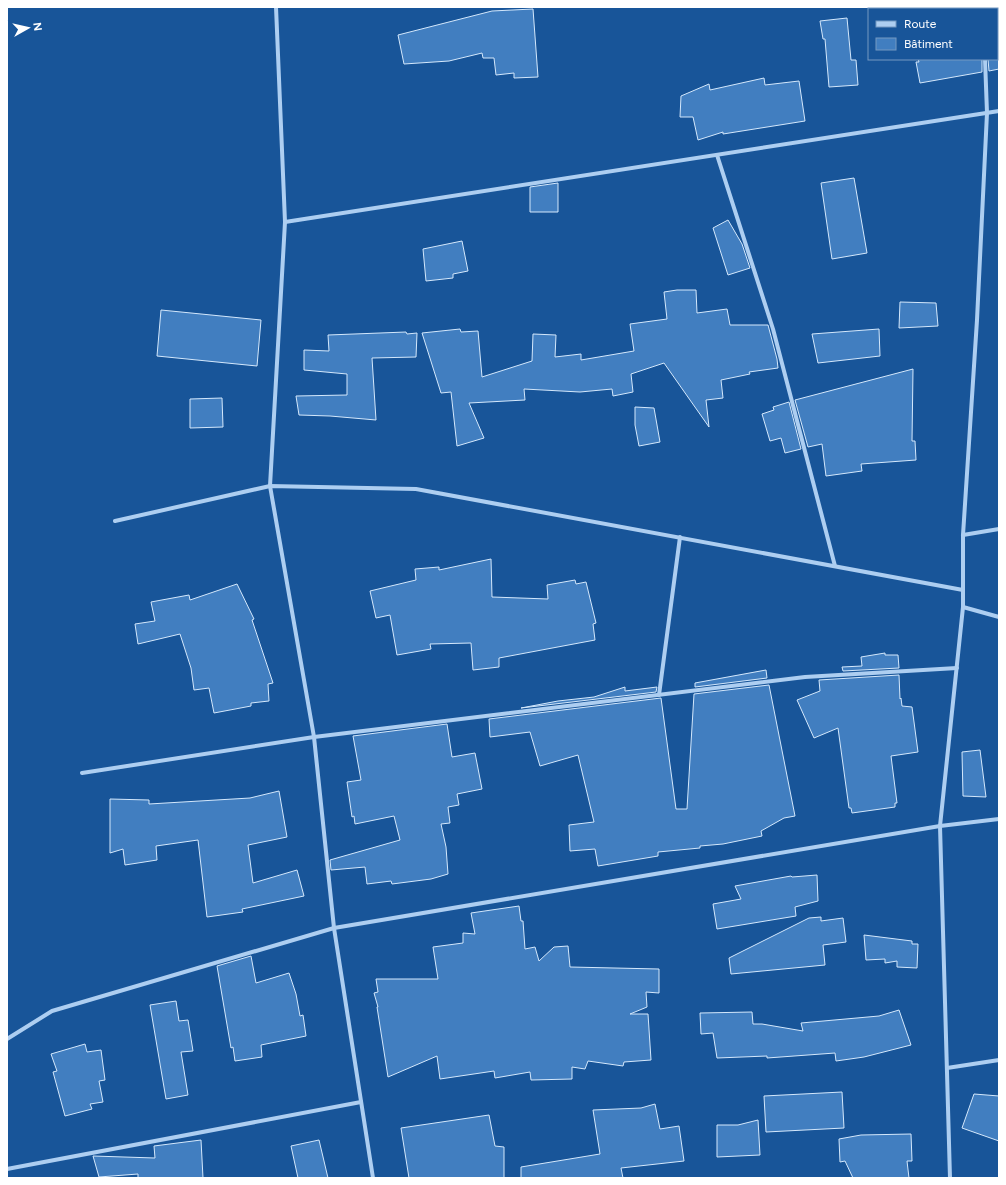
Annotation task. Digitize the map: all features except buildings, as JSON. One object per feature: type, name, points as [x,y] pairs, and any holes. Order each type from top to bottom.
[{"type":"street","points":[[276,7],[285,222],[270,486],[314,737],[334,928],[373,1178]]},
{"type":"street","points":[[950,1178],[940,826],[963,607],[964,535],[977,320],[987,113],[985,60]]},
{"type":"street","points":[[285,222],[999,111]]},
{"type":"street","points":[[718,155],[773,329],[835,566]]},
{"type":"street","points":[[115,521],[270,486],[416,489],[963,590]]},
{"type":"street","points":[[964,535],[999,529]]},
{"type":"street","points":[[659,695],[680,537]]},
{"type":"street","points":[[963,607],[999,617]]},
{"type":"street","points":[[82,772],[314,737],[805,677],[957,668]]},
{"type":"street","points":[[7,1039],[52,1011],[334,928],[940,826],[999,819]]},
{"type":"street","points":[[947,1068],[999,1060]]},
{"type":"street","points":[[7,1169],[360,1102]]}]
